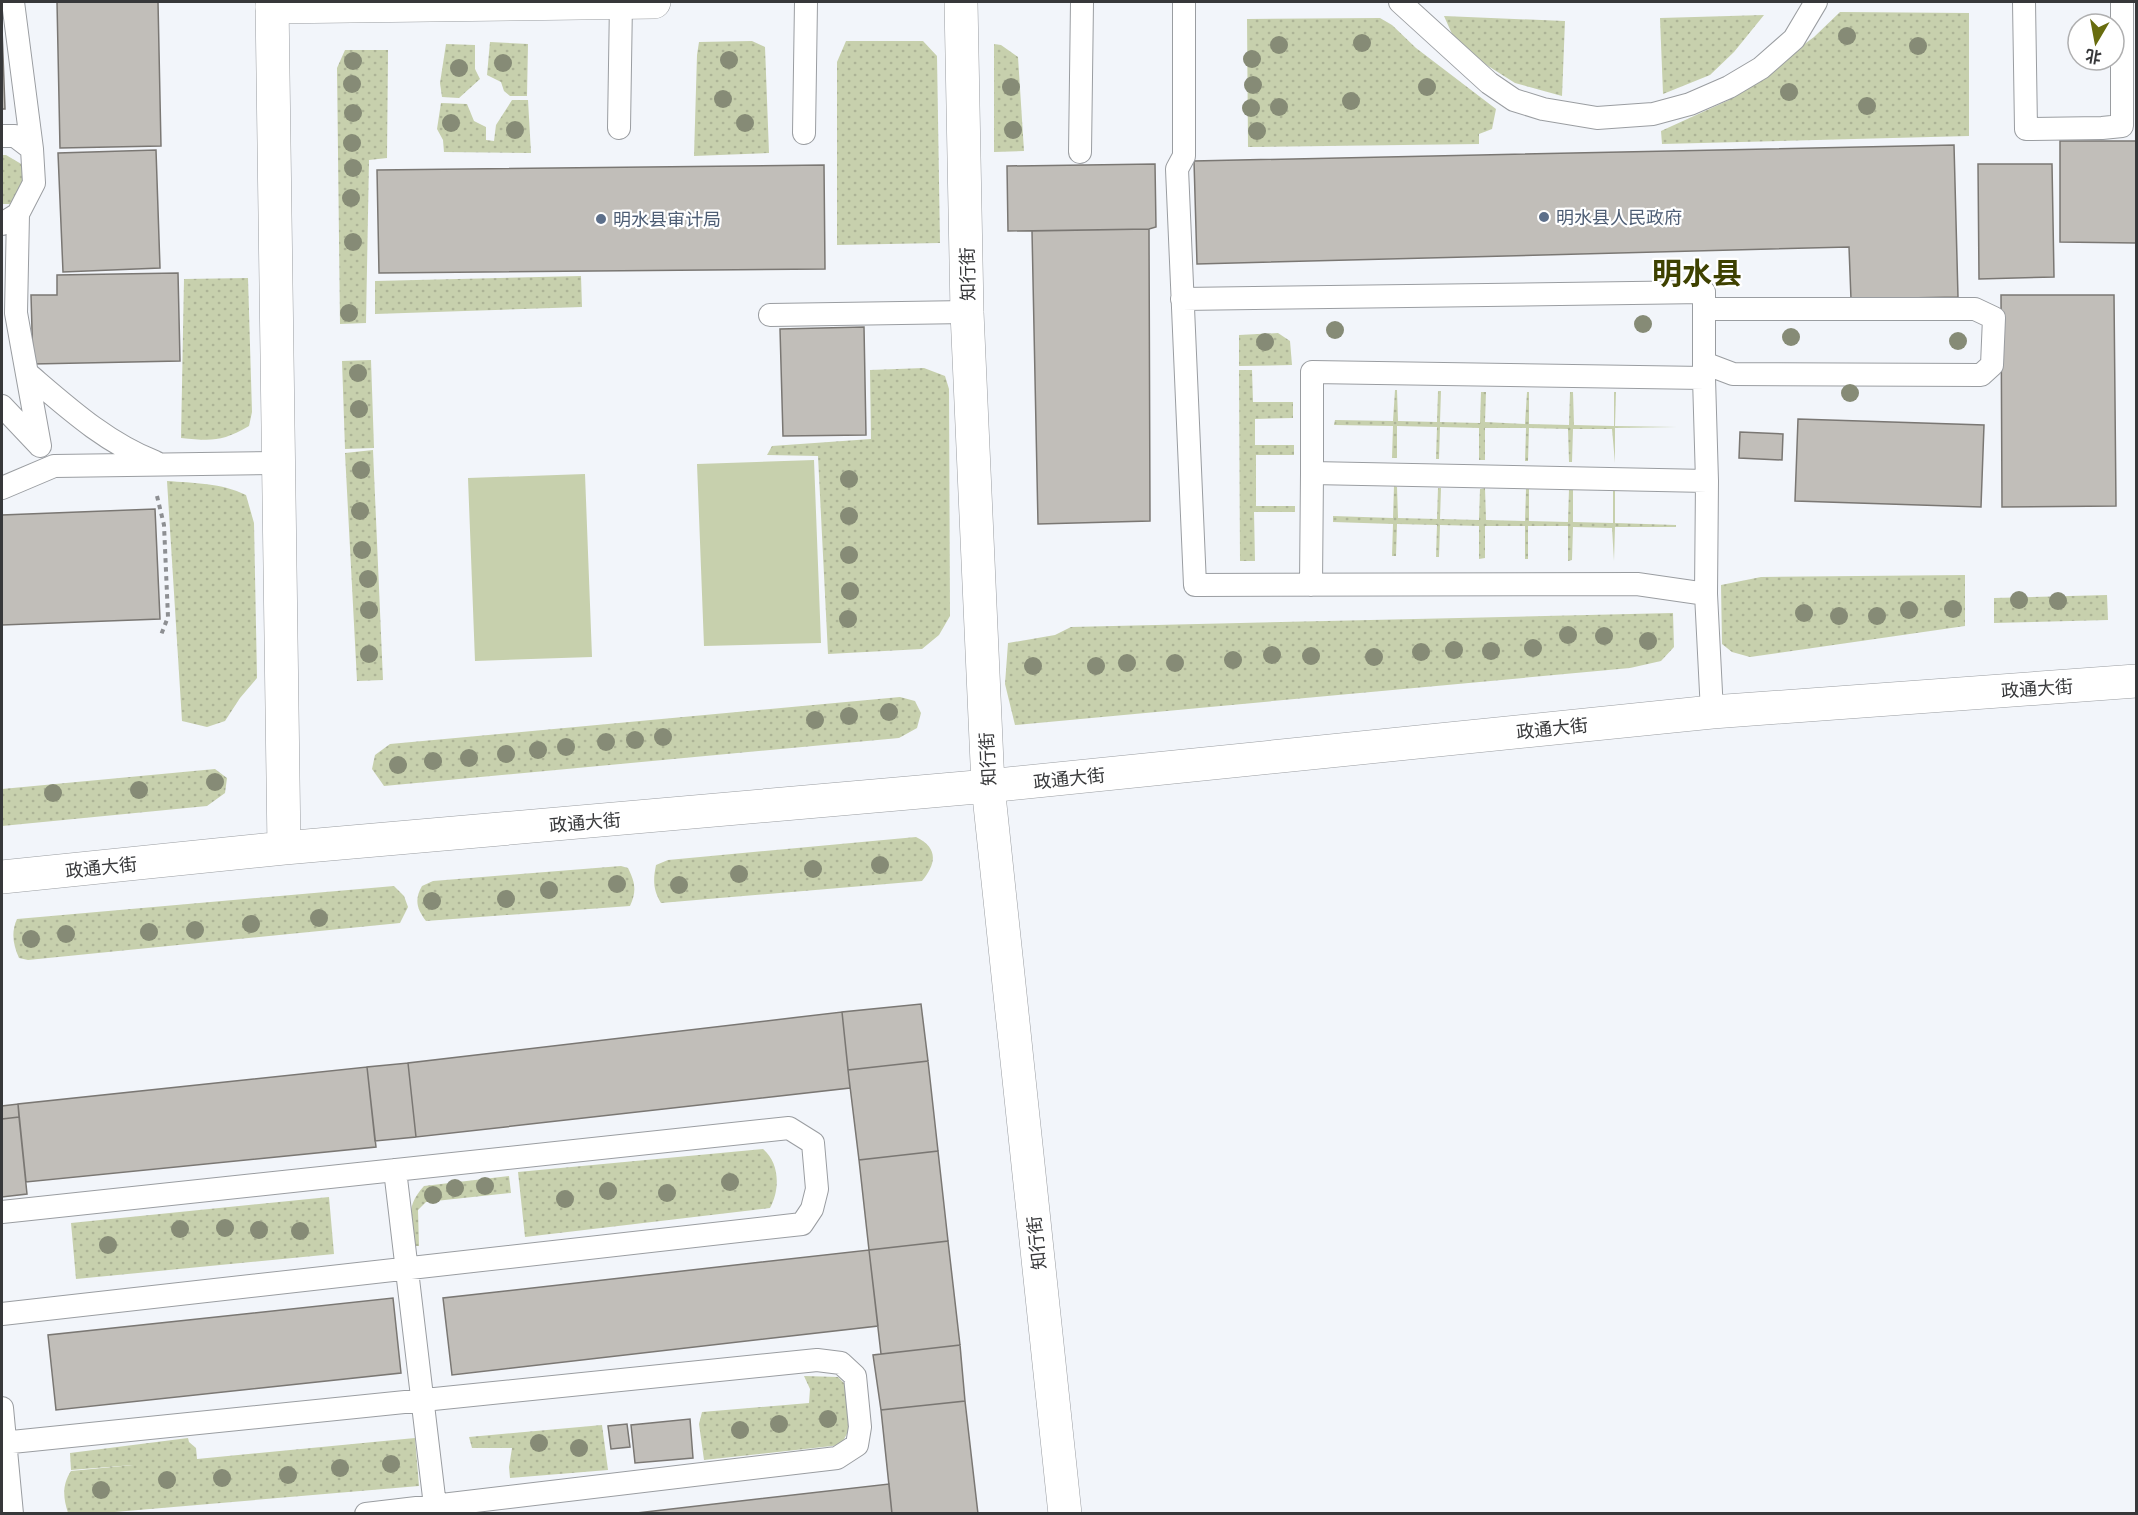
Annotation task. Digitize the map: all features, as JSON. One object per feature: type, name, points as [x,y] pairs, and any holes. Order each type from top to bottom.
[{"type":"street","points":[[284,848],[272,4],[654,2]]},
{"type":"street","name":"知行街","points":[[962,2],[968,312],[988,786],[1065,1514]]},
{"type":"street","name":"政通大街","points":[[2,877],[284,848],[988,786],[1712,712],[2136,681]]},
{"type":"lane","points":[[14,2],[34,183],[10,219],[16,313],[40,446]]},
{"type":"lane","points":[[619,128],[621,2]]},
{"type":"lane","points":[[804,132],[806,2]]},
{"type":"lane","points":[[1080,152],[1082,2]]},
{"type":"lane","points":[[1184,2],[1184,156],[1177,169],[1195,585],[1637,584],[1706,594]]},
{"type":"lane","points":[[1401,2],[1489,83],[1514,100],[1543,109],[1597,118],[1653,114],[1690,104],[1729,87],[1761,68],[1794,39],[1816,2]]},
{"type":"lane","points":[[2024,2],[2026,129],[2122,126],[2122,2]]},
{"type":"lane","points":[[2,136],[15,136],[32,149]]},
{"type":"lane","points":[[1182,299],[1704,292],[1706,594],[1712,712]]},
{"type":"lane","points":[[1311,585],[1312,372],[1704,371],[1733,374],[1981,375],[1992,365],[1994,318],[1976,309],[1704,309]]},
{"type":"lane","points":[[771,315],[968,312]]},
{"type":"lane","points":[[27,373],[89,426],[133,453],[158,465]]},
{"type":"lane","points":[[2,406],[34,438],[54,466]]},
{"type":"lane","points":[[2,488],[54,466],[277,464]]},
{"type":"lane","points":[[1312,473],[1707,481]]},
{"type":"lane","points":[[2,1212],[789,1128],[813,1143],[817,1189],[812,1209],[802,1224],[2,1314]]},
{"type":"lane","points":[[395,1170],[435,1510]]},
{"type":"lane","points":[[3,1442],[818,1360],[841,1363],[855,1376],[860,1427],[857,1445],[837,1458],[435,1510],[366,1514]]},
{"type":"lane","points":[[2,1408],[3,1442],[12,1514]]},
{"type":"path","points":[[158,465],[157,499],[164,525],[168,617],[161,635]]},
{"type":"green space","points":[[1840,12],[1969,13],[1969,136],[1662,144],[1661,131],[1729,100],[1814,37]]},
{"type":"green space","points":[[1764,15],[1734,52],[1710,75],[1663,94],[1660,18]]},
{"type":"green space","points":[[1444,16],[1565,21],[1562,96],[1515,83],[1485,64],[1452,34]]},
{"type":"green space","points":[[1380,18],[1392,25],[1416,48],[1496,109],[1492,129],[1479,134],[1479,144],[1248,147],[1247,19]]},
{"type":"green space","points":[[752,41],[765,47],[769,153],[694,156],[699,42]]},
{"type":"green space","points":[[846,41],[923,41],[937,56],[940,243],[837,245],[837,62]]},
{"type":"green space","points":[[490,42],[528,44],[527,96],[510,96],[504,91],[501,82],[487,75]]},
{"type":"green space","points":[[446,44],[475,45],[475,69],[480,79],[459,98],[442,97],[440,83]]},
{"type":"green space","points":[[994,44],[1001,45],[1018,57],[1024,151],[994,152]]},
{"type":"green space","points":[[345,50],[388,50],[387,158],[369,160],[366,323],[340,324],[337,68]]},
{"type":"green space","points":[[512,100],[528,100],[531,153],[444,152],[443,140],[437,129],[441,103],[467,104],[474,121],[486,127],[486,140],[494,141],[496,125]]},
{"type":"green space","points":[[2,155],[23,165],[24,185],[10,204],[2,204]]},
{"type":"green space","points":[[581,276],[582,307],[375,314],[375,281]]},
{"type":"green space","points":[[248,278],[252,412],[249,426],[223,438],[201,440],[181,438],[184,279]]},
{"type":"green space","points":[[1278,333],[1290,341],[1292,365],[1239,366],[1239,335]]},
{"type":"green space","points":[[371,360],[374,448],[345,449],[342,361]]},
{"type":"green space","points":[[924,368],[945,376],[949,389],[950,616],[939,635],[922,649],[828,654],[818,456],[767,455],[772,446],[871,439],[870,370]]},
{"type":"green space","points":[[1239,370],[1252,370],[1253,402],[1293,402],[1293,418],[1255,419],[1255,445],[1294,445],[1294,455],[1256,455],[1256,506],[1295,506],[1295,512],[1254,512],[1255,561],[1240,561]]},
{"type":"green space","points":[[1395,390],[1397,390],[1398,421],[1437,422],[1438,391],[1441,391],[1440,422],[1480,423],[1481,392],[1486,392],[1485,422],[1525,424],[1527,392],[1529,392],[1529,424],[1569,425],[1570,392],[1573,392],[1574,425],[1614,426],[1614,392],[1616,392],[1615,426],[1677,427],[1615,428],[1615,463],[1612,429],[1573,429],[1572,462],[1569,462],[1568,429],[1529,428],[1528,461],[1525,461],[1526,428],[1485,428],[1485,460],[1479,460],[1479,428],[1440,427],[1439,459],[1436,459],[1437,427],[1397,426],[1397,458],[1392,458],[1393,426],[1334,425],[1335,420],[1393,421]]},
{"type":"green space","points":[[373,450],[383,680],[357,681],[345,453]]},
{"type":"green space","points":[[814,460],[821,643],[704,646],[697,464]]},
{"type":"green space","points":[[585,474],[592,657],[475,661],[468,478]]},
{"type":"green space","points":[[167,481],[217,486],[246,495],[254,523],[257,678],[225,721],[207,727],[182,721]]},
{"type":"green space","points":[[1394,486],[1397,487],[1398,518],[1437,519],[1438,488],[1441,488],[1440,519],[1479,520],[1480,489],[1485,488],[1486,520],[1525,521],[1526,489],[1529,489],[1529,521],[1568,522],[1569,489],[1573,489],[1573,522],[1613,523],[1613,489],[1615,489],[1615,523],[1676,525],[1676,527],[1615,527],[1614,561],[1612,528],[1573,527],[1572,560],[1568,561],[1568,526],[1528,526],[1528,559],[1525,559],[1525,526],[1485,526],[1485,558],[1479,559],[1479,526],[1440,525],[1439,557],[1436,557],[1437,525],[1397,524],[1396,556],[1392,556],[1393,524],[1333,522],[1333,516],[1393,518]]},
{"type":"green space","points":[[1965,575],[1965,626],[1750,657],[1732,652],[1722,644],[1721,585],[1761,577]]},
{"type":"green space","points":[[2107,595],[2108,620],[1994,623],[1994,598]]},
{"type":"green space","points":[[1673,613],[1674,647],[1661,661],[1630,668],[1015,725],[1005,684],[1008,643],[1055,635],[1071,627]]},
{"type":"green space","points":[[900,697],[915,701],[921,713],[917,728],[899,738],[384,786],[372,769],[375,755],[390,744]]},
{"type":"green space","points":[[215,769],[227,778],[225,793],[207,806],[2,826],[2,789]]},
{"type":"green space","points":[[916,837],[929,846],[933,857],[927,875],[922,881],[661,903],[655,889],[656,865],[668,860]]},
{"type":"green space","points":[[621,866],[628,868],[634,882],[634,896],[630,906],[426,921],[418,904],[422,886],[433,881]]},
{"type":"green space","points":[[394,886],[404,896],[408,907],[400,923],[28,960],[19,958],[14,943],[13,934],[17,919]]},
{"type":"green space","points":[[763,1149],[773,1162],[777,1177],[776,1193],[770,1208],[525,1237],[518,1172]]},
{"type":"green space","points":[[509,1176],[511,1193],[426,1202],[418,1210],[419,1246],[413,1246],[412,1207],[424,1186]]},
{"type":"green space","points":[[329,1197],[334,1254],[76,1279],[71,1223]]},
{"type":"green space","points":[[804,1376],[838,1377],[850,1389],[849,1430],[841,1445],[704,1460],[699,1424],[702,1412],[809,1403],[810,1389]]},
{"type":"green space","points":[[602,1425],[608,1470],[510,1478],[512,1448],[472,1448],[469,1437]]},
{"type":"green space","points":[[188,1438],[196,1448],[197,1459],[415,1438],[419,1486],[103,1513],[68,1513],[64,1491],[71,1471],[133,1465],[71,1470],[70,1453]]},
{"type":"building","points":[[57,2],[158,2],[161,146],[60,148]]},
{"type":"building","points":[[2,28],[5,109],[2,109]]},
{"type":"building","points":[[2060,141],[2136,141],[2136,243],[2060,242]]},
{"type":"building","points":[[1954,145],[1958,297],[1851,299],[1849,247],[1197,264],[1194,161]]},
{"type":"building","points":[[156,150],[160,268],[63,272],[58,153]]},
{"type":"building","points":[[1155,164],[1156,227],[1149,229],[1008,231],[1007,166]]},
{"type":"building","points":[[1978,164],[2052,164],[2054,277],[1979,279]]},
{"type":"building","name":"明水县审计局","points":[[824,165],[825,269],[379,273],[377,170]]},
{"type":"building","points":[[1149,229],[1150,521],[1038,524],[1032,231]]},
{"type":"building","points":[[178,273],[180,361],[33,364],[31,295],[57,295],[57,275]]},
{"type":"building","points":[[2001,295],[2114,295],[2116,506],[2002,507]]},
{"type":"building","points":[[864,327],[866,435],[783,436],[780,329]]},
{"type":"building","points":[[1798,419],[1984,425],[1981,507],[1795,501]]},
{"type":"building","points":[[1740,432],[1783,434],[1782,460],[1739,458]]},
{"type":"building","points":[[155,509],[160,619],[2,625],[2,515]]},
{"type":"building","points":[[921,1004],[928,1061],[848,1070],[842,1012]]},
{"type":"building","points":[[842,1012],[850,1088],[416,1137],[408,1063]]},
{"type":"building","points":[[928,1061],[938,1151],[859,1160],[848,1070]]},
{"type":"building","points":[[408,1063],[416,1137],[375,1141],[367,1067]]},
{"type":"building","points":[[367,1067],[376,1147],[26,1182],[18,1104]]},
{"type":"building","points":[[18,1104],[19,1117],[2,1119],[2,1106]]},
{"type":"building","points":[[19,1117],[27,1194],[2,1197],[2,1119]]},
{"type":"building","points":[[938,1151],[948,1241],[869,1250],[859,1160]]},
{"type":"building","points":[[948,1241],[960,1345],[881,1354],[869,1250]]},
{"type":"building","points":[[869,1250],[878,1326],[452,1375],[443,1298]]},
{"type":"building","points":[[393,1298],[401,1373],[56,1410],[48,1335]]},
{"type":"building","points":[[960,1345],[965,1401],[881,1410],[873,1355]]},
{"type":"building","points":[[965,1401],[978,1514],[892,1514],[881,1410]]},
{"type":"building","points":[[690,1419],[693,1458],[635,1463],[631,1425]]},
{"type":"building","points":[[627,1424],[630,1447],[611,1449],[608,1426]]},
{"type":"building","points":[[889,1484],[892,1514],[628,1514]]},
{"type":"place","name":"明水县人民政府","points":[[1544,217]]},
{"type":"place","name":"明水县审计局","points":[[601,219]]},
{"type":"district","name":"明水县","points":[[1697,273]]}]
